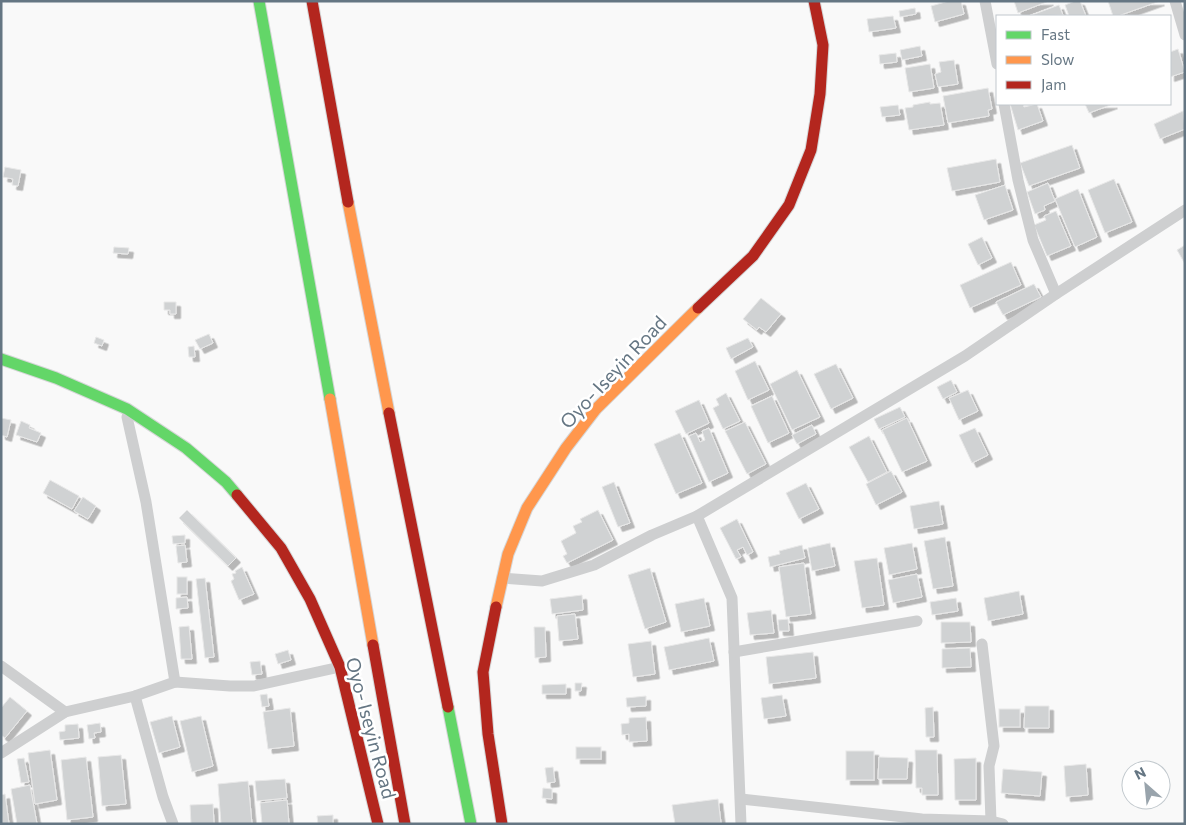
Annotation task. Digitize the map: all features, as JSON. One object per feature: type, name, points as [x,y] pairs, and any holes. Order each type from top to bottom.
[{"type":"main road","points":[[259,1],[405,824]]},
{"type":"main road","points":[[312,1],[358,259],[471,824]]},
{"type":"main road","name":"Oyo- Iseyin Road","points":[[502,824],[488,734],[483,672],[508,554],[527,508],[566,448],[596,409],[656,348],[753,256],[789,205],[811,150],[820,94],[823,45],[814,1]]},
{"type":"main road","name":"Oyo- Iseyin Road","points":[[1,359],[56,378],[127,409],[186,448],[226,482],[281,548],[310,599],[340,668],[378,824]]},
{"type":"street","points":[[985,1],[996,59]]},
{"type":"street","points":[[1176,1],[1185,35]]},
{"type":"street","points":[[1004,105],[1018,180],[1033,240],[1056,294]]},
{"type":"street","points":[[502,578],[542,581],[594,565],[652,535],[697,516],[965,356],[1185,210]]},
{"type":"street","points":[[127,417],[146,502],[175,682]]},
{"type":"street","points":[[697,516],[732,598],[741,824]]},
{"type":"street","points":[[734,652],[916,620]]},
{"type":"street","points":[[982,644],[994,746],[989,766],[991,821]]},
{"type":"street","points":[[1,666],[65,712]]},
{"type":"street","points":[[1,753],[65,712],[135,696],[175,682],[254,686],[340,668]]},
{"type":"street","points":[[135,696],[163,797],[173,824]]},
{"type":"street","points":[[741,799],[921,822],[991,821],[1003,824]]},
{"type":"building","points":[[949,1],[961,1],[964,14],[935,22],[931,6]]},
{"type":"building","points":[[1014,1],[1049,1],[1018,13]]},
{"type":"building","points":[[1080,1],[1086,15],[1069,15],[1065,5]]},
{"type":"building","points":[[1108,1],[1160,1],[1121,15],[1113,15]]},
{"type":"building","points":[[1059,5],[1063,15],[1032,15]]},
{"type":"building","points":[[915,8],[916,14],[900,17],[899,11]]},
{"type":"building","points":[[893,16],[896,28],[869,32],[867,19]]},
{"type":"building","points":[[920,46],[922,56],[902,60],[900,50]]},
{"type":"building","points":[[1178,49],[1185,72],[1171,77],[1171,52]]},
{"type":"building","points":[[896,53],[897,62],[880,64],[879,55]]},
{"type":"building","points":[[954,60],[958,84],[938,87],[935,74],[941,72],[939,62]]},
{"type":"building","points":[[930,64],[934,88],[909,92],[905,68]]},
{"type":"building","points":[[988,88],[992,109],[988,110],[989,116],[948,123],[943,96]]},
{"type":"building","points":[[930,102],[930,104],[940,103],[944,125],[909,130],[905,108]]},
{"type":"building","points":[[898,105],[900,115],[882,117],[880,107]]},
{"type":"building","points":[[1010,105],[1023,105],[1024,107],[1037,105],[1043,121],[1018,130]]},
{"type":"building","points":[[1085,105],[1110,105],[1089,113]]},
{"type":"building","points":[[1183,111],[1185,129],[1160,139],[1154,124]]},
{"type":"building","points":[[1072,145],[1080,168],[1029,186],[1020,163]]},
{"type":"building","points":[[996,159],[1000,182],[952,191],[947,168]]},
{"type":"building","points":[[5,167],[21,170],[18,186],[12,185],[13,179],[3,177]]},
{"type":"building","points":[[1114,179],[1132,222],[1105,233],[1088,190]]},
{"type":"building","points":[[1048,183],[1055,201],[1044,206],[1045,210],[1035,214],[1027,192]]},
{"type":"building","points":[[1005,185],[1013,210],[984,220],[975,195]]},
{"type":"building","points":[[1078,189],[1097,237],[1075,247],[1055,199]]},
{"type":"building","points":[[1056,211],[1071,246],[1047,256],[1034,225],[1046,220],[1044,216]]},
{"type":"building","points":[[982,237],[992,258],[978,265],[968,244]]},
{"type":"building","points":[[1185,245],[1185,264],[1177,250]]},
{"type":"building","points":[[114,247],[129,248],[128,254],[113,253]]},
{"type":"building","points":[[1011,262],[1021,285],[970,308],[960,285]]},
{"type":"building","points":[[1034,284],[1041,297],[1003,315],[996,302]]},
{"type":"building","points":[[761,298],[781,314],[766,332],[759,327],[757,330],[743,319]]},
{"type":"building","points":[[164,302],[176,302],[176,314],[170,314],[170,310],[164,310]]},
{"type":"building","points":[[209,334],[213,343],[200,349],[195,340]]},
{"type":"building","points":[[96,337],[104,340],[102,346],[94,343]]},
{"type":"building","points":[[748,338],[753,347],[731,359],[726,348]]},
{"type":"building","points":[[194,346],[195,357],[189,357],[188,347]]},
{"type":"building","points":[[755,361],[769,390],[748,400],[735,371]]},
{"type":"building","points":[[836,364],[853,398],[831,409],[814,374]]},
{"type":"building","points":[[797,370],[820,417],[792,430],[770,384]]},
{"type":"building","points":[[951,380],[957,392],[943,399],[937,387]]},
{"type":"building","points":[[968,390],[978,411],[959,420],[949,398]]},
{"type":"building","points":[[726,393],[740,421],[723,429],[713,408],[719,405],[716,399]]},
{"type":"building","points":[[772,396],[789,433],[768,443],[751,406]]},
{"type":"building","points":[[699,400],[709,423],[686,434],[675,411]]},
{"type":"building","points":[[900,407],[905,417],[879,429],[874,419]]},
{"type":"building","points":[[1,418],[11,420],[7,437],[1,435]]},
{"type":"building","points":[[907,418],[927,461],[902,472],[882,430]]},
{"type":"building","points":[[21,421],[30,425],[29,428],[41,433],[37,442],[16,435]]},
{"type":"building","points":[[745,422],[766,464],[747,474],[725,431]]},
{"type":"building","points":[[812,425],[816,434],[797,444],[792,435]]},
{"type":"building","points":[[709,428],[728,473],[709,482],[689,436],[696,433],[700,442],[705,440],[702,431]]},
{"type":"building","points":[[975,428],[988,455],[972,463],[959,435]]},
{"type":"building","points":[[680,433],[702,483],[676,494],[654,444]]},
{"type":"building","points":[[869,436],[887,472],[868,482],[849,447]]},
{"type":"building","points":[[891,471],[902,492],[876,505],[866,484]]},
{"type":"building","points":[[50,480],[79,496],[72,509],[43,493]]},
{"type":"building","points":[[614,482],[630,523],[618,527],[602,487]]},
{"type":"building","points":[[806,483],[819,509],[799,519],[786,493]]},
{"type":"building","points":[[83,497],[96,506],[88,519],[74,511]]},
{"type":"building","points":[[939,501],[943,524],[914,529],[910,506]]},
{"type":"building","points":[[187,510],[236,558],[228,566],[179,518]]},
{"type":"building","points":[[598,510],[613,540],[567,563],[563,556],[567,554],[561,541],[576,533],[573,526],[582,522],[580,519]]},
{"type":"building","points":[[737,519],[753,552],[747,555],[743,547],[737,550],[741,557],[736,559],[720,528]]},
{"type":"building","points":[[185,535],[185,543],[173,544],[172,536]]},
{"type":"building","points":[[945,537],[953,586],[933,589],[924,541]]},
{"type":"building","points":[[830,543],[835,566],[812,571],[808,548]]},
{"type":"building","points":[[912,543],[917,569],[889,575],[884,548]]},
{"type":"building","points":[[185,545],[187,562],[178,563],[176,546]]},
{"type":"building","points":[[802,545],[805,558],[770,567],[768,557],[780,554],[779,551]]},
{"type":"building","points":[[877,558],[884,605],[862,608],[854,561]]},
{"type":"building","points":[[804,563],[811,614],[786,617],[779,567]]},
{"type":"building","points":[[242,567],[254,594],[239,600],[231,581],[234,579],[232,574]]},
{"type":"building","points":[[650,568],[666,622],[645,629],[628,575]]},
{"type":"building","points":[[917,574],[922,597],[893,603],[888,580]]},
{"type":"building","points":[[177,577],[187,577],[187,594],[177,594]]},
{"type":"building","points":[[205,578],[214,657],[205,658],[196,579]]},
{"type":"building","points":[[1019,591],[1023,614],[988,621],[984,598]]},
{"type":"building","points":[[582,595],[583,610],[552,614],[550,599]]},
{"type":"building","points":[[187,597],[188,608],[176,609],[176,598]]},
{"type":"building","points":[[704,598],[710,626],[681,632],[675,604]]},
{"type":"building","points":[[956,598],[958,611],[932,615],[930,602]]},
{"type":"building","points":[[771,610],[774,633],[750,635],[747,613]]},
{"type":"building","points":[[575,614],[578,639],[559,641],[557,616]]},
{"type":"building","points":[[788,619],[789,631],[779,631],[778,620]]},
{"type":"building","points":[[941,622],[970,622],[971,642],[941,643]]},
{"type":"building","points":[[189,626],[192,659],[181,659],[179,627]]},
{"type":"building","points":[[534,627],[545,627],[546,657],[535,658]]},
{"type":"building","points":[[709,638],[714,661],[669,670],[664,647]]},
{"type":"building","points":[[651,641],[655,674],[633,677],[628,644]]},
{"type":"building","points":[[970,648],[971,667],[942,668],[942,649]]},
{"type":"building","points":[[288,650],[291,660],[278,664],[275,654]]},
{"type":"building","points":[[813,652],[816,678],[769,684],[766,657]]},
{"type":"building","points":[[260,661],[262,674],[252,675],[250,662]]},
{"type":"building","points":[[575,683],[582,683],[581,691],[575,691]]},
{"type":"building","points":[[566,684],[566,694],[542,694],[542,685]]},
{"type":"building","points":[[267,694],[269,706],[262,707],[260,695]]},
{"type":"building","points":[[782,695],[786,716],[764,719],[761,698]]},
{"type":"building","points":[[646,696],[646,706],[627,707],[626,698]]},
{"type":"building","points":[[10,697],[27,711],[5,738],[1,735],[1,708]]},
{"type":"building","points":[[1025,706],[1049,706],[1049,728],[1024,728]]},
{"type":"building","points":[[933,707],[934,737],[926,737],[925,708]]},
{"type":"building","points":[[290,708],[294,746],[268,749],[263,712]]},
{"type":"building","points":[[999,709],[1020,709],[1020,727],[999,727]]},
{"type":"building","points":[[172,716],[180,747],[159,753],[150,722]]},
{"type":"building","points":[[201,716],[213,766],[192,772],[180,721]]},
{"type":"building","points":[[646,717],[647,741],[629,742],[629,734],[622,735],[621,724],[629,723],[629,718]]},
{"type":"building","points":[[100,723],[101,732],[94,733],[95,738],[89,739],[87,725]]},
{"type":"building","points":[[78,724],[79,738],[60,740],[59,732],[65,731],[65,725]]},
{"type":"building","points":[[576,747],[601,747],[601,759],[576,759]]},
{"type":"building","points":[[50,750],[57,800],[35,804],[28,753]]},
{"type":"building","points":[[915,750],[937,750],[938,795],[922,795],[922,788],[916,788]]},
{"type":"building","points":[[846,751],[874,751],[874,780],[846,780]]},
{"type":"building","points":[[121,755],[126,804],[102,806],[98,757]]},
{"type":"building","points":[[86,757],[93,817],[67,820],[61,760]]},
{"type":"building","points":[[879,757],[908,758],[907,779],[878,779]]},
{"type":"building","points":[[24,758],[29,782],[21,783],[17,759]]},
{"type":"building","points":[[976,758],[976,800],[955,800],[954,759]]},
{"type":"building","points":[[1086,764],[1088,795],[1066,797],[1064,766]]},
{"type":"building","points":[[553,767],[555,782],[547,783],[545,768]]},
{"type":"building","points":[[1003,769],[1042,772],[1040,796],[1001,793]]},
{"type":"building","points":[[285,779],[287,798],[257,801],[255,781]]},
{"type":"building","points":[[248,781],[252,824],[221,824],[218,784]]},
{"type":"building","points":[[30,785],[37,824],[17,824],[11,789]]},
{"type":"building","points":[[543,788],[552,789],[552,799],[542,798]]},
{"type":"building","points":[[5,794],[9,824],[1,824],[1,795]]},
{"type":"building","points":[[718,799],[721,823],[675,824],[672,805]]},
{"type":"building","points":[[287,800],[289,824],[262,824],[260,803]]},
{"type":"building","points":[[213,804],[214,824],[191,824],[190,805]]},
{"type":"building","points":[[333,815],[333,824],[318,824],[317,816]]},
{"type":"traffic: fast","points":[[259,1],[330,399]]},
{"type":"traffic: fast","points":[[1,359],[56,378],[127,409],[186,448],[226,482],[237,495]]},
{"type":"traffic: fast","points":[[448,707],[471,824]]},
{"type":"traffic: slow","points":[[348,202],[389,413]]},
{"type":"traffic: slow","points":[[496,607],[508,554],[527,508],[566,448],[596,409],[698,308]]},
{"type":"traffic: slow","points":[[330,399],[373,645]]},
{"type":"traffic: jam","points":[[312,1],[348,202]]},
{"type":"traffic: jam","points":[[698,308],[753,256],[789,205],[811,150],[820,94],[823,45],[814,1]]},
{"type":"traffic: jam","points":[[389,413],[448,707]]},
{"type":"traffic: jam","points":[[237,495],[281,548],[310,599],[340,667],[378,824]]},
{"type":"traffic: jam","points":[[496,607],[483,672],[488,734],[502,824]]},
{"type":"traffic: jam","points":[[373,645],[405,824]]}]
